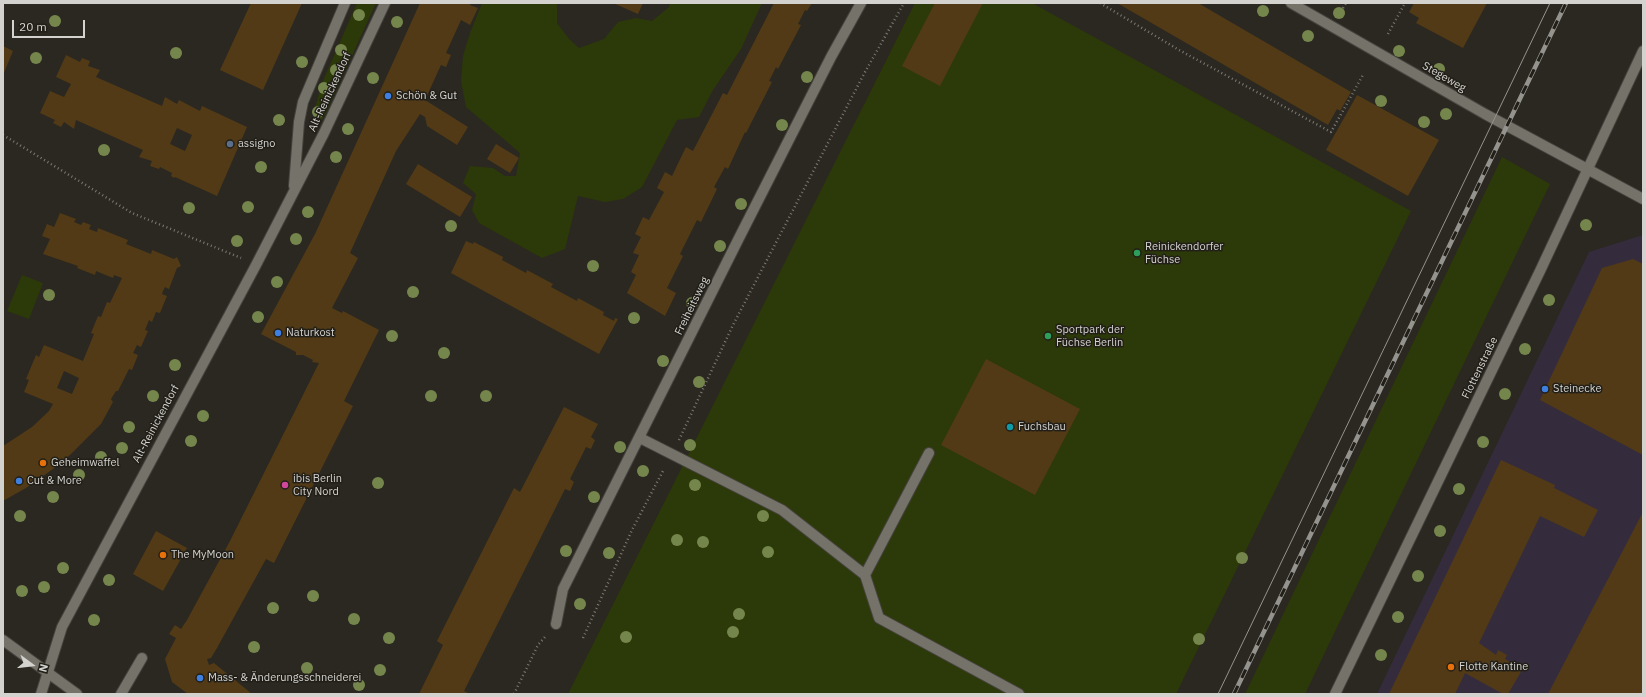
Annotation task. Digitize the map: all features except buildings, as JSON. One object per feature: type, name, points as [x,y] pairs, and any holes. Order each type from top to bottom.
[{"type":"street","name":"Alt-Reinickendorf","points":[[294,191],[299,122],[303,102],[345,3]]},
{"type":"street","name":"Alt-Reinickendorf","points":[[41,694],[62,626],[256,265],[324,133],[385,3]]},
{"type":"street","name":"Freiheitsweg","points":[[556,624],[563,589],[640,438],[748,219],[831,57],[861,3]]},
{"type":"street","name":"Stegeweg","points":[[1291,3],[1485,114],[1643,199]]},
{"type":"street","name":"Flottenstraße","points":[[1334,694],[1540,271],[1643,51]]},
{"type":"street","points":[[640,438],[782,510],[866,575],[879,618],[1019,694]]},
{"type":"street","points":[[866,575],[929,453]]},
{"type":"street","points":[[3,640],[77,694]]},
{"type":"street","points":[[121,694],[142,658]]},
{"type":"path","points":[[583,638],[632,530],[672,454],[733,325],[864,72],[904,3]]},
{"type":"path","points":[[1100,3],[1179,50],[1331,132],[1363,75]]},
{"type":"path","points":[[1343,8],[1346,3]]},
{"type":"path","points":[[1388,34],[1405,3]]},
{"type":"path","points":[[3,135],[132,213],[256,265]]},
{"type":"path","points":[[514,694],[538,645]]},
{"type":"shaded area","points":[[1643,235],[1643,694],[1377,694],[1589,252]]},
{"type":"green space","points":[[357,3],[376,3],[324,117],[317,121],[313,115],[322,83]]},
{"type":"green space","points":[[482,3],[557,3],[557,23],[569,39],[579,48],[604,39],[618,22],[636,18],[652,21],[669,7],[670,3],[762,3],[741,49],[713,90],[699,117],[677,120],[642,187],[623,199],[605,202],[578,196],[565,249],[542,258],[479,223],[472,210],[476,194],[463,183],[470,166],[493,168],[505,176],[516,176],[520,153],[466,107],[461,81],[463,56]]},
{"type":"green space","name":"Sportpark der Füchse Berlin","points":[[915,3],[1032,3],[1411,211],[1176,694],[568,694]]},
{"type":"green space","points":[[1502,157],[1550,184],[1305,694],[1245,694]]},
{"type":"green space","points":[[22,275],[43,283],[29,319],[7,311]]},
{"type":"tram line","points":[[1218,694],[1550,3]]},
{"type":"railway","points":[[1234,694],[1566,3]]},
{"type":"place","name":"Schön & Gut","points":[[388,96]]},
{"type":"place","name":"assigno","points":[[230,144]]},
{"type":"place","name":"Reinickendorfer Füchse","points":[[1137,253]]},
{"type":"place","name":"Naturkost","points":[[278,333]]},
{"type":"place","name":"Sportpark der Füchse Berlin","points":[[1048,336]]},
{"type":"place","name":"Steinecke","points":[[1545,389]]},
{"type":"place","name":"Fuchsbau","points":[[1010,427]]},
{"type":"place","name":"Geheimwaffel","points":[[43,463]]},
{"type":"place","name":"Cut & More","points":[[19,481]]},
{"type":"place","name":"ibis Berlin City Nord","points":[[285,485]]},
{"type":"place","name":"The MyMoon","points":[[163,555]]},
{"type":"place","name":"Flotte Kantine","points":[[1451,667]]},
{"type":"place","name":"Mass- & Änderungsschneiderei","points":[[200,678]]}]
